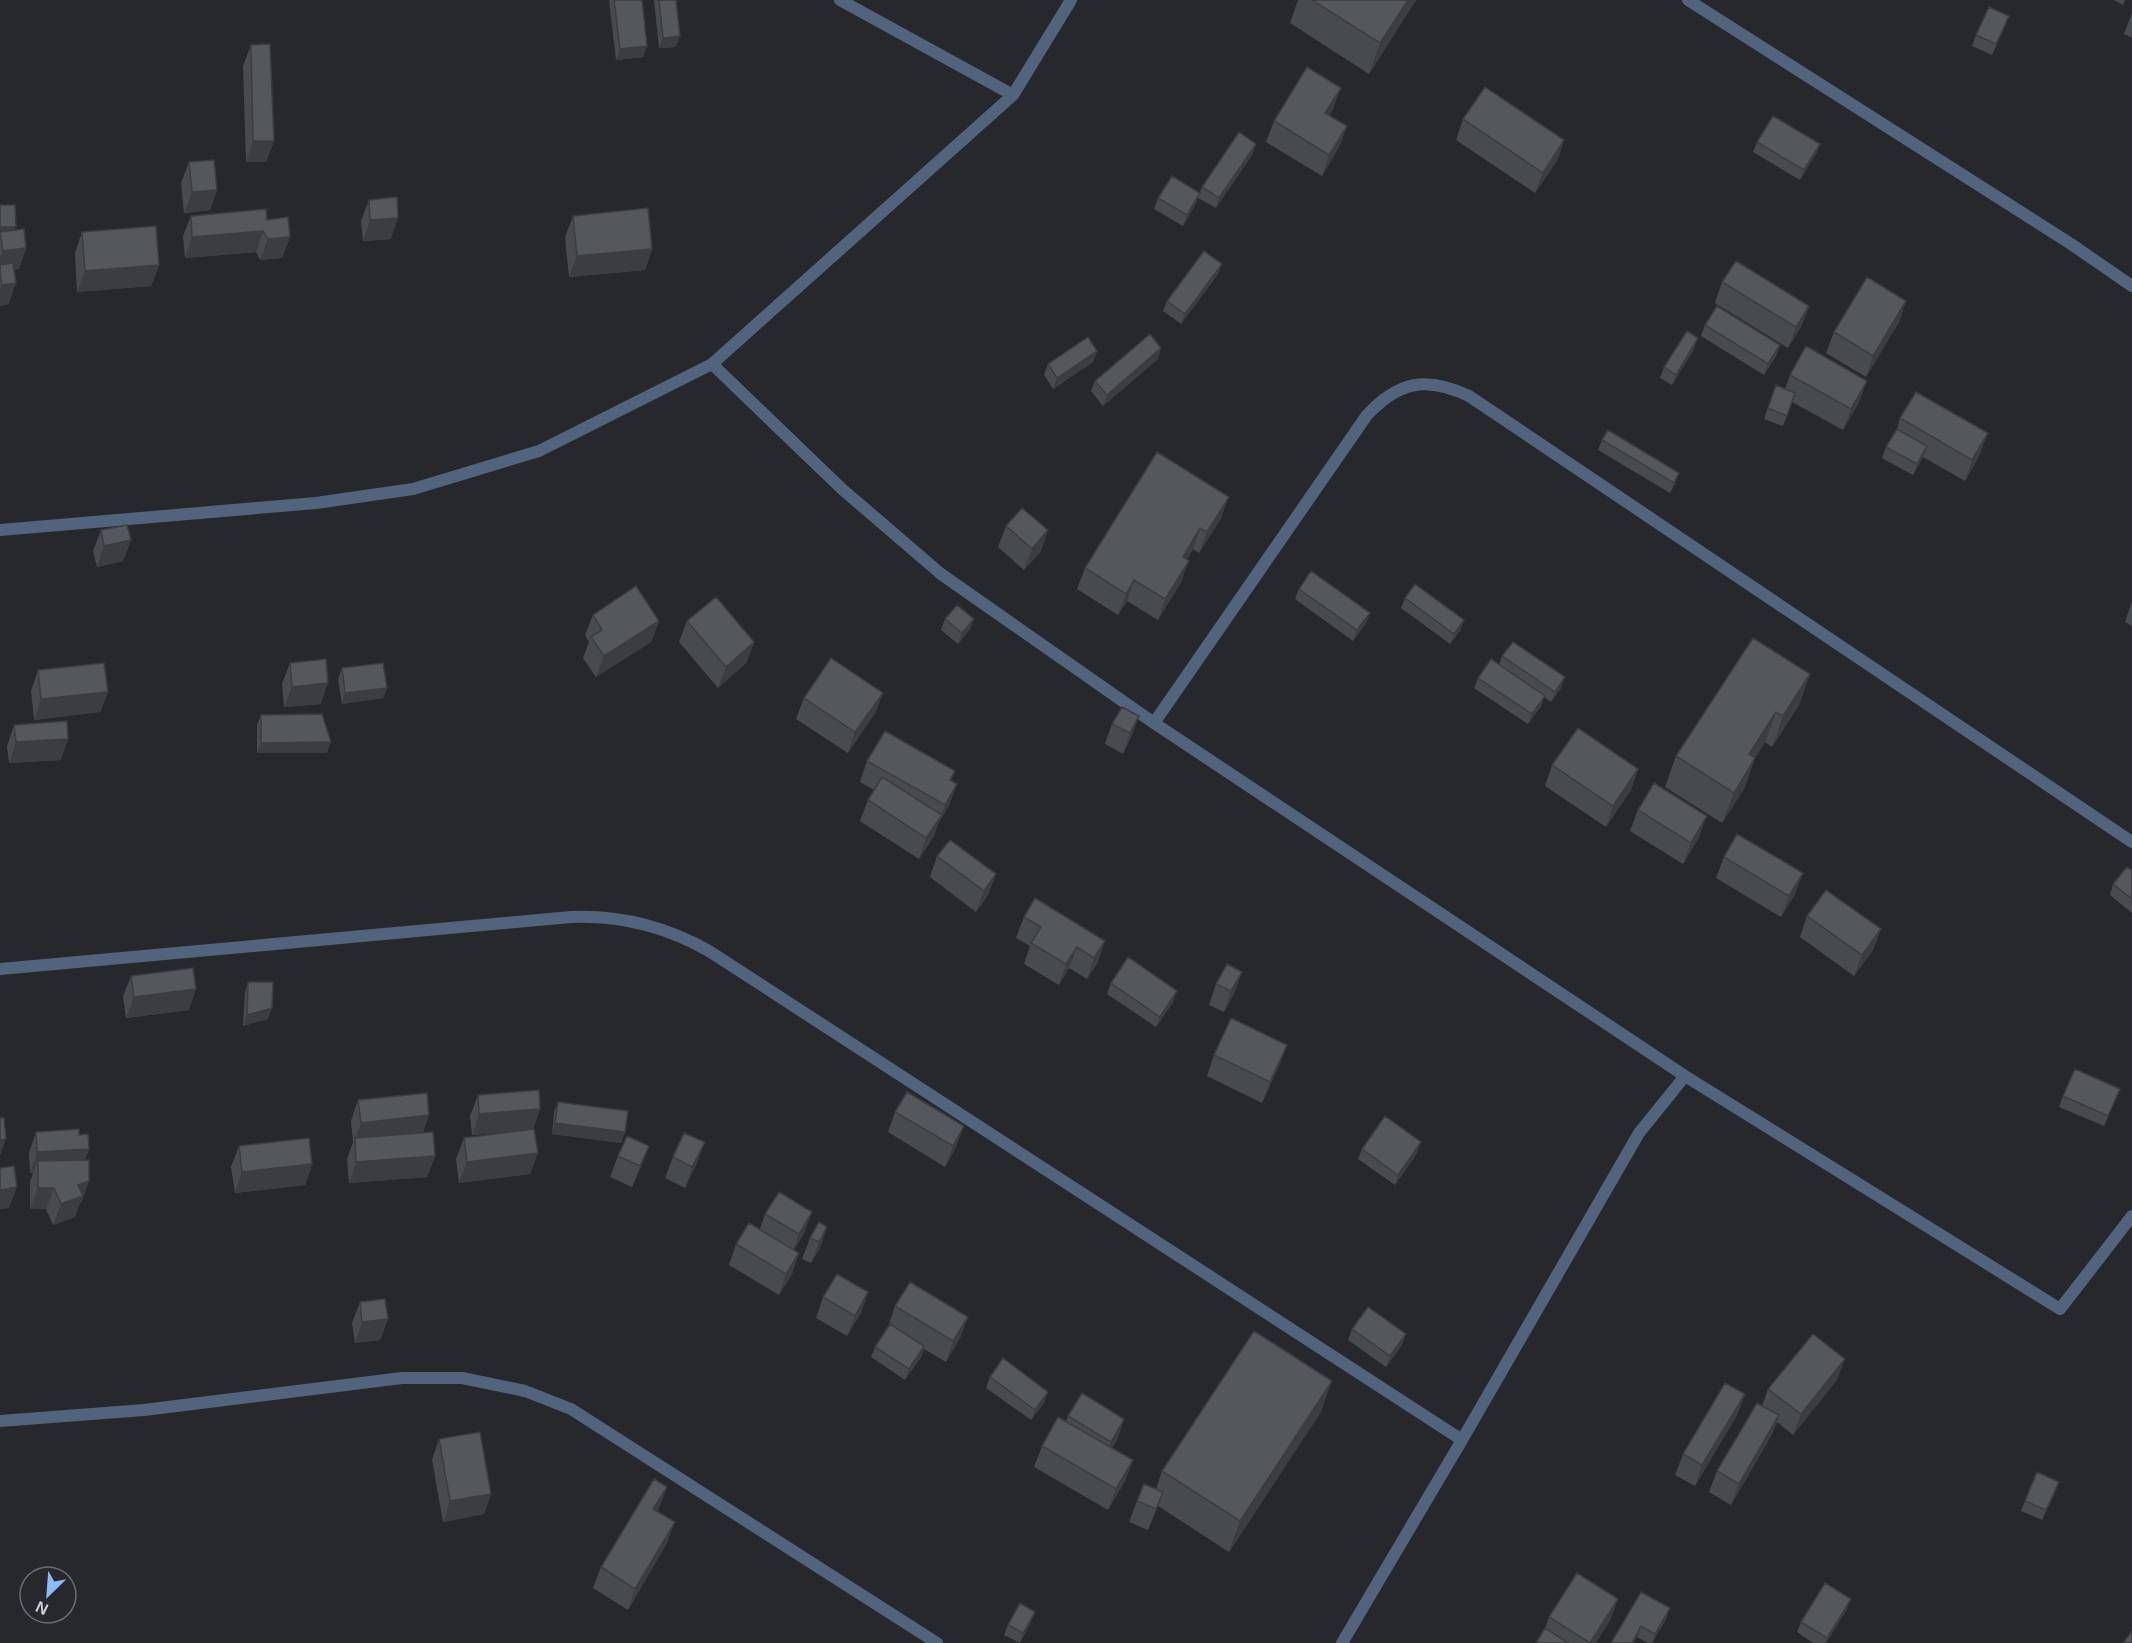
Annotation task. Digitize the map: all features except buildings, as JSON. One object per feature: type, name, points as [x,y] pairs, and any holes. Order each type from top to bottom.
[{"type":"street","points":[[840,0],[1013,94]]},
{"type":"street","points":[[0,530],[316,503],[413,489],[539,451],[712,364],[1013,94],[1071,0]]},
{"type":"street","points":[[1688,0],[2071,244],[2132,286]]},
{"type":"street","points":[[712,364],[842,489],[941,574],[1154,723],[1685,1076],[2060,1309],[2132,1216]]},
{"type":"street","points":[[1154,723],[1367,415],[1383,399],[1403,388],[1425,384],[1448,386],[1469,396],[2132,842]]},
{"type":"street","points":[[0,969],[571,917],[619,918],[666,930],[709,951],[1462,1440]]},
{"type":"street","points":[[1342,1643],[1639,1133],[1685,1076]]},
{"type":"street","points":[[0,1421],[144,1410],[402,1378],[462,1378],[525,1391],[571,1409],[937,1643]]}]
